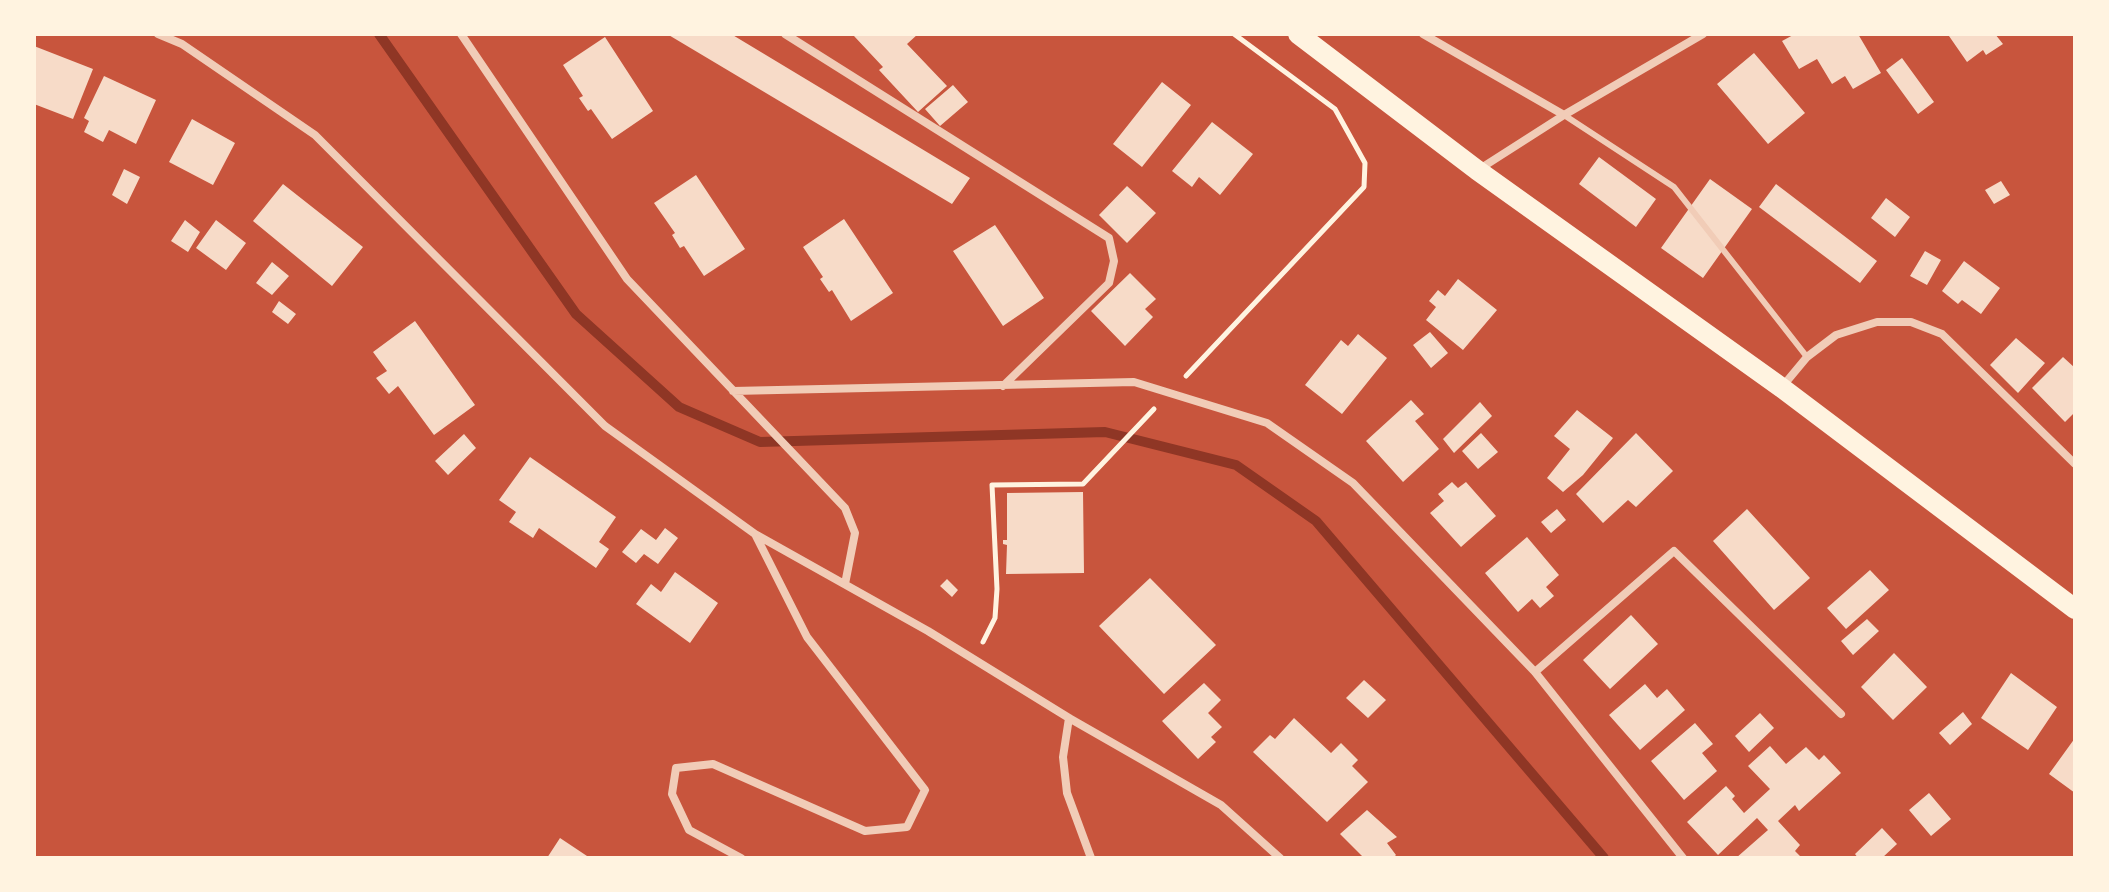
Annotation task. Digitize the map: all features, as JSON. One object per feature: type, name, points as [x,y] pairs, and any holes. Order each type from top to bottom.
[{"type":"main road","points":[[1298,34],[1477,170],[1782,388],[2075,609]]},
{"type":"street","points":[[158,34],[182,44],[315,135],[605,426],[755,534],[1221,805],[1280,858]]},
{"type":"street","points":[[785,34],[1109,238],[1114,261],[1109,283],[1003,386]]},
{"type":"street","points":[[1423,34],[1564,115]]},
{"type":"street","points":[[1477,170],[1703,34]]},
{"type":"street","points":[[465,36],[627,279],[845,508],[855,533],[845,584]]},
{"type":"street","points":[[1782,388],[1807,357],[1836,335],[1877,322],[1911,322],[1942,334],[2075,464]]},
{"type":"street","points":[[733,391],[1134,382],[1267,423],[1353,483],[1535,672],[1683,858]]},
{"type":"street","points":[[741,858],[689,830],[672,794],[676,768],[713,764],[865,831],[907,827],[925,790],[807,637],[755,534]]},
{"type":"street","points":[[1535,672],[1674,551],[1841,714]]},
{"type":"street","points":[[1069,718],[1063,757],[1067,793],[1091,858]]},
{"type":"lane","points":[[1564,115],[1674,187],[1807,357]]},
{"type":"path","points":[[974,659],[995,618],[997,589],[992,485],[1083,484],[1364,187],[1365,163],[1335,109],[1234,34]]},
{"type":"building","points":[[667,34],[731,34],[970,178],[952,204]]},
{"type":"building","points":[[918,34],[907,44],[947,86],[918,112],[879,70],[883,67],[854,36]]},
{"type":"building","points":[[1795,34],[1858,34],[1881,73],[1853,89],[1845,76],[1832,84],[1817,59],[1799,69],[1782,41]]},
{"type":"building","points":[[1995,34],[2003,44],[1986,55],[1983,50],[1967,62],[1949,36]]},
{"type":"building","points":[[605,37],[653,111],[612,139],[591,109],[588,111],[579,98],[583,96],[563,65]]},
{"type":"building","points":[[34,46],[93,69],[73,119],[34,104]]},
{"type":"building","points":[[1754,53],[1805,113],[1768,144],[1717,84]]},
{"type":"building","points":[[1902,58],[1934,102],[1918,114],[1886,70]]},
{"type":"building","points":[[104,76],[156,100],[136,144],[109,130],[103,142],[84,132],[89,121],[84,118]]},
{"type":"building","points":[[1162,82],[1191,105],[1142,167],[1113,144]]},
{"type":"building","points":[[953,85],[968,102],[940,126],[925,109]]},
{"type":"building","points":[[192,119],[235,143],[213,185],[169,162]]},
{"type":"building","points":[[1212,122],[1253,154],[1220,195],[1199,177],[1192,187],[1172,171]]},
{"type":"building","points":[[1599,157],[1656,199],[1636,227],[1579,184]]},
{"type":"building","points":[[124,169],[140,177],[127,204],[112,195]]},
{"type":"building","points":[[696,175],[745,249],[704,276],[684,246],[680,248],[672,235],[675,233],[654,203]]},
{"type":"building","points":[[1710,179],[1752,209],[1703,278],[1661,248]]},
{"type":"building","points":[[2001,181],[2010,195],[1994,204],[1985,190]]},
{"type":"building","points":[[283,184],[363,247],[332,286],[253,221]]},
{"type":"building","points":[[1776,184],[1877,261],[1860,283],[1759,207]]},
{"type":"building","points":[[1127,186],[1156,213],[1127,243],[1099,215]]},
{"type":"building","points":[[1886,198],[1910,217],[1895,237],[1871,218]]},
{"type":"building","points":[[844,219],[893,293],[851,321],[832,290],[829,292],[820,279],[823,277],[803,247]]},
{"type":"building","points":[[185,220],[200,232],[188,252],[171,241]]},
{"type":"building","points":[[216,220],[246,243],[226,270],[196,248]]},
{"type":"building","points":[[995,225],[1044,298],[1003,326],[953,251]]},
{"type":"building","points":[[1925,251],[1941,260],[1927,285],[1910,276]]},
{"type":"building","points":[[1964,261],[2000,288],[1981,314],[1962,300],[1958,304],[1942,291]]},
{"type":"building","points":[[272,262],[289,276],[272,295],[256,283]]},
{"type":"building","points":[[1130,273],[1156,299],[1145,309],[1153,317],[1125,346],[1091,311]]},
{"type":"building","points":[[1458,279],[1497,310],[1463,350],[1426,320],[1436,307],[1429,301],[1438,290],[1445,296]]},
{"type":"building","points":[[279,301],[296,314],[288,324],[272,312]]},
{"type":"building","points":[[415,321],[475,405],[434,435],[398,386],[389,394],[376,378],[387,371],[373,352]]},
{"type":"building","points":[[1430,332],[1448,353],[1431,368],[1413,345]]},
{"type":"building","points":[[1358,334],[1387,358],[1342,414],[1305,385],[1341,340],[1348,346]]},
{"type":"building","points":[[2016,338],[2045,363],[2018,393],[1990,365]]},
{"type":"building","points":[[2063,357],[2075,368],[2075,412],[2065,422],[2032,388]]},
{"type":"building","points":[[1411,400],[1424,414],[1415,421],[1439,449],[1403,482],[1366,441]]},
{"type":"building","points":[[1480,402],[1492,416],[1454,453],[1443,439]]},
{"type":"building","points":[[1577,410],[1613,438],[1583,475],[1563,492],[1547,478],[1570,449],[1554,436]]},
{"type":"building","points":[[1481,433],[1498,452],[1478,469],[1462,451]]},
{"type":"building","points":[[1636,433],[1673,471],[1636,507],[1628,500],[1603,523],[1576,494]]},
{"type":"building","points":[[464,434],[476,448],[448,475],[435,461]]},
{"type":"building","points":[[530,457],[616,517],[599,542],[609,549],[596,568],[539,528],[533,538],[509,522],[516,512],[499,500]]},
{"type":"building","points":[[1452,482],[1458,488],[1466,482],[1496,516],[1461,547],[1430,513],[1444,501],[1438,494]]},
{"type":"building","points":[[1083,492],[1084,573],[1006,574],[1007,545],[1003,544],[1003,540],[1007,540],[1007,493]]},
{"type":"building","points":[[1557,509],[1566,520],[1551,533],[1541,522]]},
{"type":"building","points":[[1747,509],[1810,578],[1774,610],[1713,541]]},
{"type":"building","points":[[665,528],[678,538],[658,564],[644,554],[636,563],[622,552],[641,529],[656,540]]},
{"type":"building","points":[[1527,537],[1559,575],[1546,587],[1554,596],[1540,608],[1532,599],[1518,612],[1485,573]]},
{"type":"building","points":[[1870,570],[1889,590],[1846,629],[1827,608]]},
{"type":"building","points":[[675,572],[718,603],[690,643],[636,604],[651,584],[661,592]]},
{"type":"building","points":[[1150,578],[1216,645],[1164,694],[1099,626]]},
{"type":"building","points":[[947,579],[958,590],[952,597],[940,586]]},
{"type":"building","points":[[1631,615],[1658,644],[1610,689],[1583,660]]},
{"type":"building","points":[[1867,619],[1879,631],[1853,655],[1841,641]]},
{"type":"building","points":[[1894,653],[1927,687],[1893,720],[1861,687]]},
{"type":"building","points":[[2011,673],[2057,707],[2028,750],[1981,718]]},
{"type":"building","points":[[1364,680],[1386,700],[1368,718],[1346,698]]},
{"type":"building","points":[[1204,683],[1221,700],[1208,713],[1222,727],[1211,737],[1216,742],[1198,759],[1162,721]]},
{"type":"building","points":[[1645,684],[1657,698],[1667,689],[1685,710],[1640,750],[1609,715]]},
{"type":"building","points":[[1963,712],[1972,724],[1950,745],[1939,733]]},
{"type":"building","points":[[1760,713],[1774,728],[1749,752],[1735,736]]},
{"type":"building","points":[[1294,718],[1331,753],[1341,743],[1358,760],[1352,766],[1368,782],[1327,822],[1253,752],[1270,735],[1275,739]]},
{"type":"building","points":[[1695,723],[1713,744],[1702,753],[1717,771],[1684,800],[1651,761]]},
{"type":"building","points":[[2075,738],[2075,793],[2049,774]]},
{"type":"building","points":[[1770,746],[1786,764],[1806,747],[1819,760],[1824,755],[1841,773],[1799,811],[1795,805],[1778,821],[1800,845],[1795,851],[1802,858],[1736,858],[1768,830],[1757,818],[1718,855],[1687,822],[1726,786],[1744,813],[1770,789],[1748,766]]},
{"type":"building","points":[[1929,793],[1951,819],[1931,836],[1909,810]]},
{"type":"building","points":[[1367,810],[1397,837],[1387,843],[1396,855],[1393,858],[1364,858],[1340,834]]},
{"type":"building","points":[[1882,828],[1897,844],[1882,858],[1858,858],[1855,854]]},
{"type":"building","points":[[560,838],[590,858],[547,858]]},
{"type":"waterway","points":[[379,34],[576,314],[679,407],[760,442],[1105,432],[1236,465],[1316,521],[1604,858]]}]
